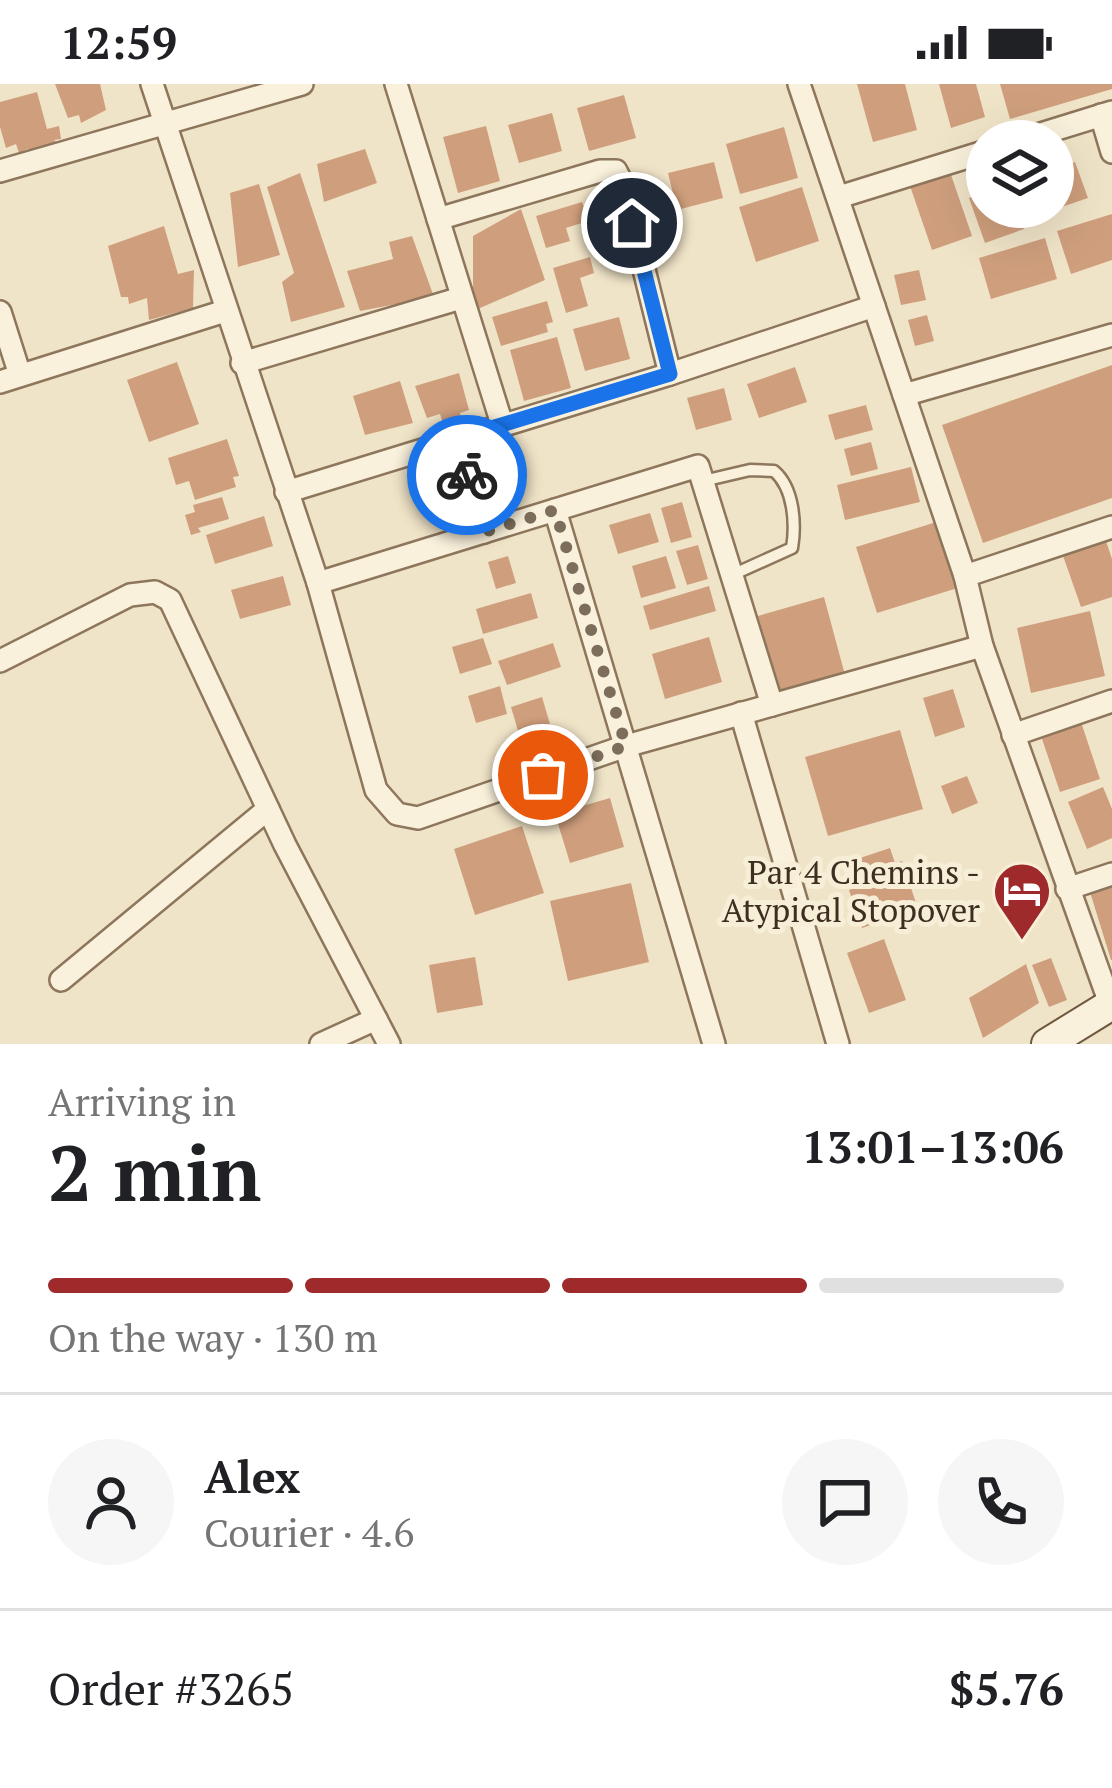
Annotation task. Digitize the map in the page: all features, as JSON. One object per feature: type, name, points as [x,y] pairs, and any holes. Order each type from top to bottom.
[{"type":"street","points":[[152,84],[318,583],[376,790],[397,814],[418,818],[626,746],[982,646]]},
{"type":"street","points":[[0,172],[302,84]]},
{"type":"street","points":[[396,84],[502,424]]},
{"type":"street","points":[[799,84],[965,576],[982,646],[1111,1006],[1047,1044]]},
{"type":"street","points":[[1074,123],[1107,113],[1112,152]]},
{"type":"street","points":[[839,197],[966,158]]},
{"type":"street","points":[[438,219],[616,170],[670,374]]},
{"type":"street","points":[[242,363],[461,298]]},
{"type":"street","points":[[286,493],[874,306]]},
{"type":"street","points":[[0,313],[10,378],[225,311]]},
{"type":"street","points":[[904,394],[1112,335]]},
{"type":"street","points":[[455,439],[484,532]]},
{"type":"street","points":[[318,583],[555,510],[701,474],[772,705]]},
{"type":"street","points":[[555,510],[714,1044]]},
{"type":"street","points":[[965,576],[1112,527]]},
{"type":"street","points":[[0,662],[130,595],[155,592],[170,600],[268,808],[389,1044]]},
{"type":"street","points":[[1013,735],[1112,701]]},
{"type":"street","points":[[741,713],[834,1043]]},
{"type":"street","points":[[61,980],[268,808]]},
{"type":"street","points":[[1067,889],[1112,874]]},
{"type":"street","points":[[321,1044],[376,1019]]},
{"type":"lane","points":[[701,474],[773,471],[787,490],[796,529],[792,548],[732,575]]},
{"type":"building","points":[[55,84],[100,84],[106,110],[81,123],[79,115],[68,118]]},
{"type":"building","points":[[857,84],[905,84],[917,130],[873,142]]},
{"type":"building","points":[[939,84],[976,84],[985,117],[951,128]]},
{"type":"building","points":[[1000,84],[1112,84],[1112,89],[1010,119]]},
{"type":"building","points":[[37,92],[47,129],[59,126],[61,139],[28,156],[28,149],[19,153],[16,144],[6,148],[0,102]]},
{"type":"building","points":[[624,95],[636,138],[589,151],[577,108]]},
{"type":"building","points":[[552,113],[562,151],[519,163],[508,125]]},
{"type":"building","points":[[486,126],[500,181],[458,193],[443,137]]},
{"type":"building","points":[[784,127],[798,178],[740,194],[726,144]]},
{"type":"building","points":[[365,149],[377,183],[324,202],[317,164]]},
{"type":"building","points":[[714,162],[723,198],[677,210],[668,173]]},
{"type":"building","points":[[1074,162],[1088,198],[1074,203]]},
{"type":"building","points":[[950,172],[972,236],[932,250],[910,186]]},
{"type":"building","points":[[300,173],[345,307],[291,322],[282,282],[294,273],[267,187]]},
{"type":"building","points":[[259,184],[280,255],[238,267],[230,193]]},
{"type":"building","points":[[802,187],[819,241],[756,262],[739,207]]},
{"type":"building","points":[[582,202],[588,221],[566,228],[570,241],[546,248],[536,216]]},
{"type":"building","points":[[521,209],[545,280],[473,311],[473,236]]},
{"type":"building","points":[[1112,214],[1112,260],[1071,274],[1057,231]]},
{"type":"building","points":[[164,226],[178,274],[194,270],[193,308],[149,320],[147,298],[129,304],[128,297],[121,297],[108,246]]},
{"type":"building","points":[[980,228],[1024,228],[1024,229],[985,243]]},
{"type":"building","points":[[412,236],[434,297],[360,311],[347,271],[393,259],[389,242]]},
{"type":"building","points":[[1045,238],[1057,279],[991,299],[979,258]]},
{"type":"building","points":[[590,257],[594,273],[580,278],[588,306],[566,313],[553,268]]},
{"type":"building","points":[[919,270],[926,300],[901,305],[894,275]]},
{"type":"building","points":[[547,301],[553,322],[546,324],[548,332],[501,346],[492,317]]},
{"type":"building","points":[[927,315],[934,341],[915,346],[908,320]]},
{"type":"building","points":[[619,317],[630,359],[585,371],[573,329]]},
{"type":"building","points":[[557,337],[571,388],[524,401],[510,350]]},
{"type":"building","points":[[177,362],[199,424],[149,442],[127,380]]},
{"type":"building","points":[[1112,365],[1112,498],[983,543],[942,425]]},
{"type":"building","points":[[795,367],[807,402],[759,418],[747,384]]},
{"type":"building","points":[[459,373],[469,410],[443,423],[440,414],[427,418],[415,386]]},
{"type":"building","points":[[400,381],[413,423],[365,435],[353,396]]},
{"type":"building","points":[[724,388],[732,420],[696,430],[687,398]]},
{"type":"building","points":[[866,405],[873,430],[835,440],[828,415]]},
{"type":"building","points":[[227,439],[239,476],[233,477],[236,487],[195,500],[189,481],[176,485],[168,458]]},
{"type":"building","points":[[871,442],[878,469],[851,476],[844,449]]},
{"type":"building","points":[[911,467],[920,502],[845,520],[837,485]]},
{"type":"building","points":[[222,497],[229,519],[198,528],[201,532],[191,535],[185,515],[195,512],[193,505]]},
{"type":"building","points":[[682,502],[692,537],[671,543],[661,508]]},
{"type":"building","points":[[650,513],[659,542],[618,554],[609,525]]},
{"type":"building","points":[[264,516],[273,546],[215,564],[206,535]]},
{"type":"building","points":[[943,520],[964,586],[877,613],[856,547]]},
{"type":"building","points":[[1105,538],[1112,559],[1112,597],[1081,607],[1062,553]]},
{"type":"building","points":[[698,545],[708,579],[687,585],[676,551]]},
{"type":"building","points":[[508,556],[516,583],[496,589],[488,562]]},
{"type":"building","points":[[666,556],[676,588],[641,598],[632,566]]},
{"type":"building","points":[[283,576],[291,605],[240,619],[231,590]]},
{"type":"building","points":[[709,586],[716,611],[650,630],[643,606]]},
{"type":"building","points":[[531,593],[538,618],[483,634],[476,609]]},
{"type":"building","points":[[824,597],[845,675],[780,693],[758,616]]},
{"type":"building","points":[[1090,611],[1105,676],[1031,693],[1017,628]]},
{"type":"building","points":[[709,637],[722,682],[665,699],[652,654]]},
{"type":"building","points":[[483,638],[492,664],[460,674],[452,647]]},
{"type":"building","points":[[553,643],[561,667],[507,685],[498,661]]},
{"type":"building","points":[[500,686],[507,714],[476,723],[468,696]]},
{"type":"building","points":[[953,689],[965,727],[935,737],[923,698]]},
{"type":"building","points":[[542,697],[550,724],[519,734],[511,707]]},
{"type":"building","points":[[1081,722],[1100,779],[1060,792],[1041,736]]},
{"type":"building","points":[[900,730],[923,809],[828,836],[805,757]]},
{"type":"building","points":[[967,776],[978,803],[952,814],[941,786]]},
{"type":"building","points":[[1103,787],[1112,809],[1112,838],[1087,849],[1068,802]]},
{"type":"building","points":[[610,798],[624,847],[570,863],[555,814]]},
{"type":"building","points":[[522,826],[544,893],[475,915],[454,849]]},
{"type":"building","points":[[890,848],[895,863],[902,861],[918,909],[862,928],[849,890],[857,887],[848,862]]},
{"type":"building","points":[[631,883],[649,962],[568,981],[550,901]]},
{"type":"building","points":[[1112,884],[1112,960],[1111,960],[1090,892]]},
{"type":"building","points":[[884,939],[906,1000],[869,1013],[847,953]]},
{"type":"building","points":[[475,957],[483,1005],[437,1013],[429,965]]},
{"type":"building","points":[[1051,958],[1067,1000],[1049,1007],[1032,965]]},
{"type":"building","points":[[1026,964],[1039,1003],[983,1038],[969,998]]},
{"type":"way so far","points":[[467,475],[484,532],[555,510],[626,746],[543,775]]},
{"type":"place","name":"Par 4 Chemins - Atypical Stopover","points":[[1022,942]]},
{"type":"route","points":[[467,475],[455,439],[670,374],[632,223]]}]
